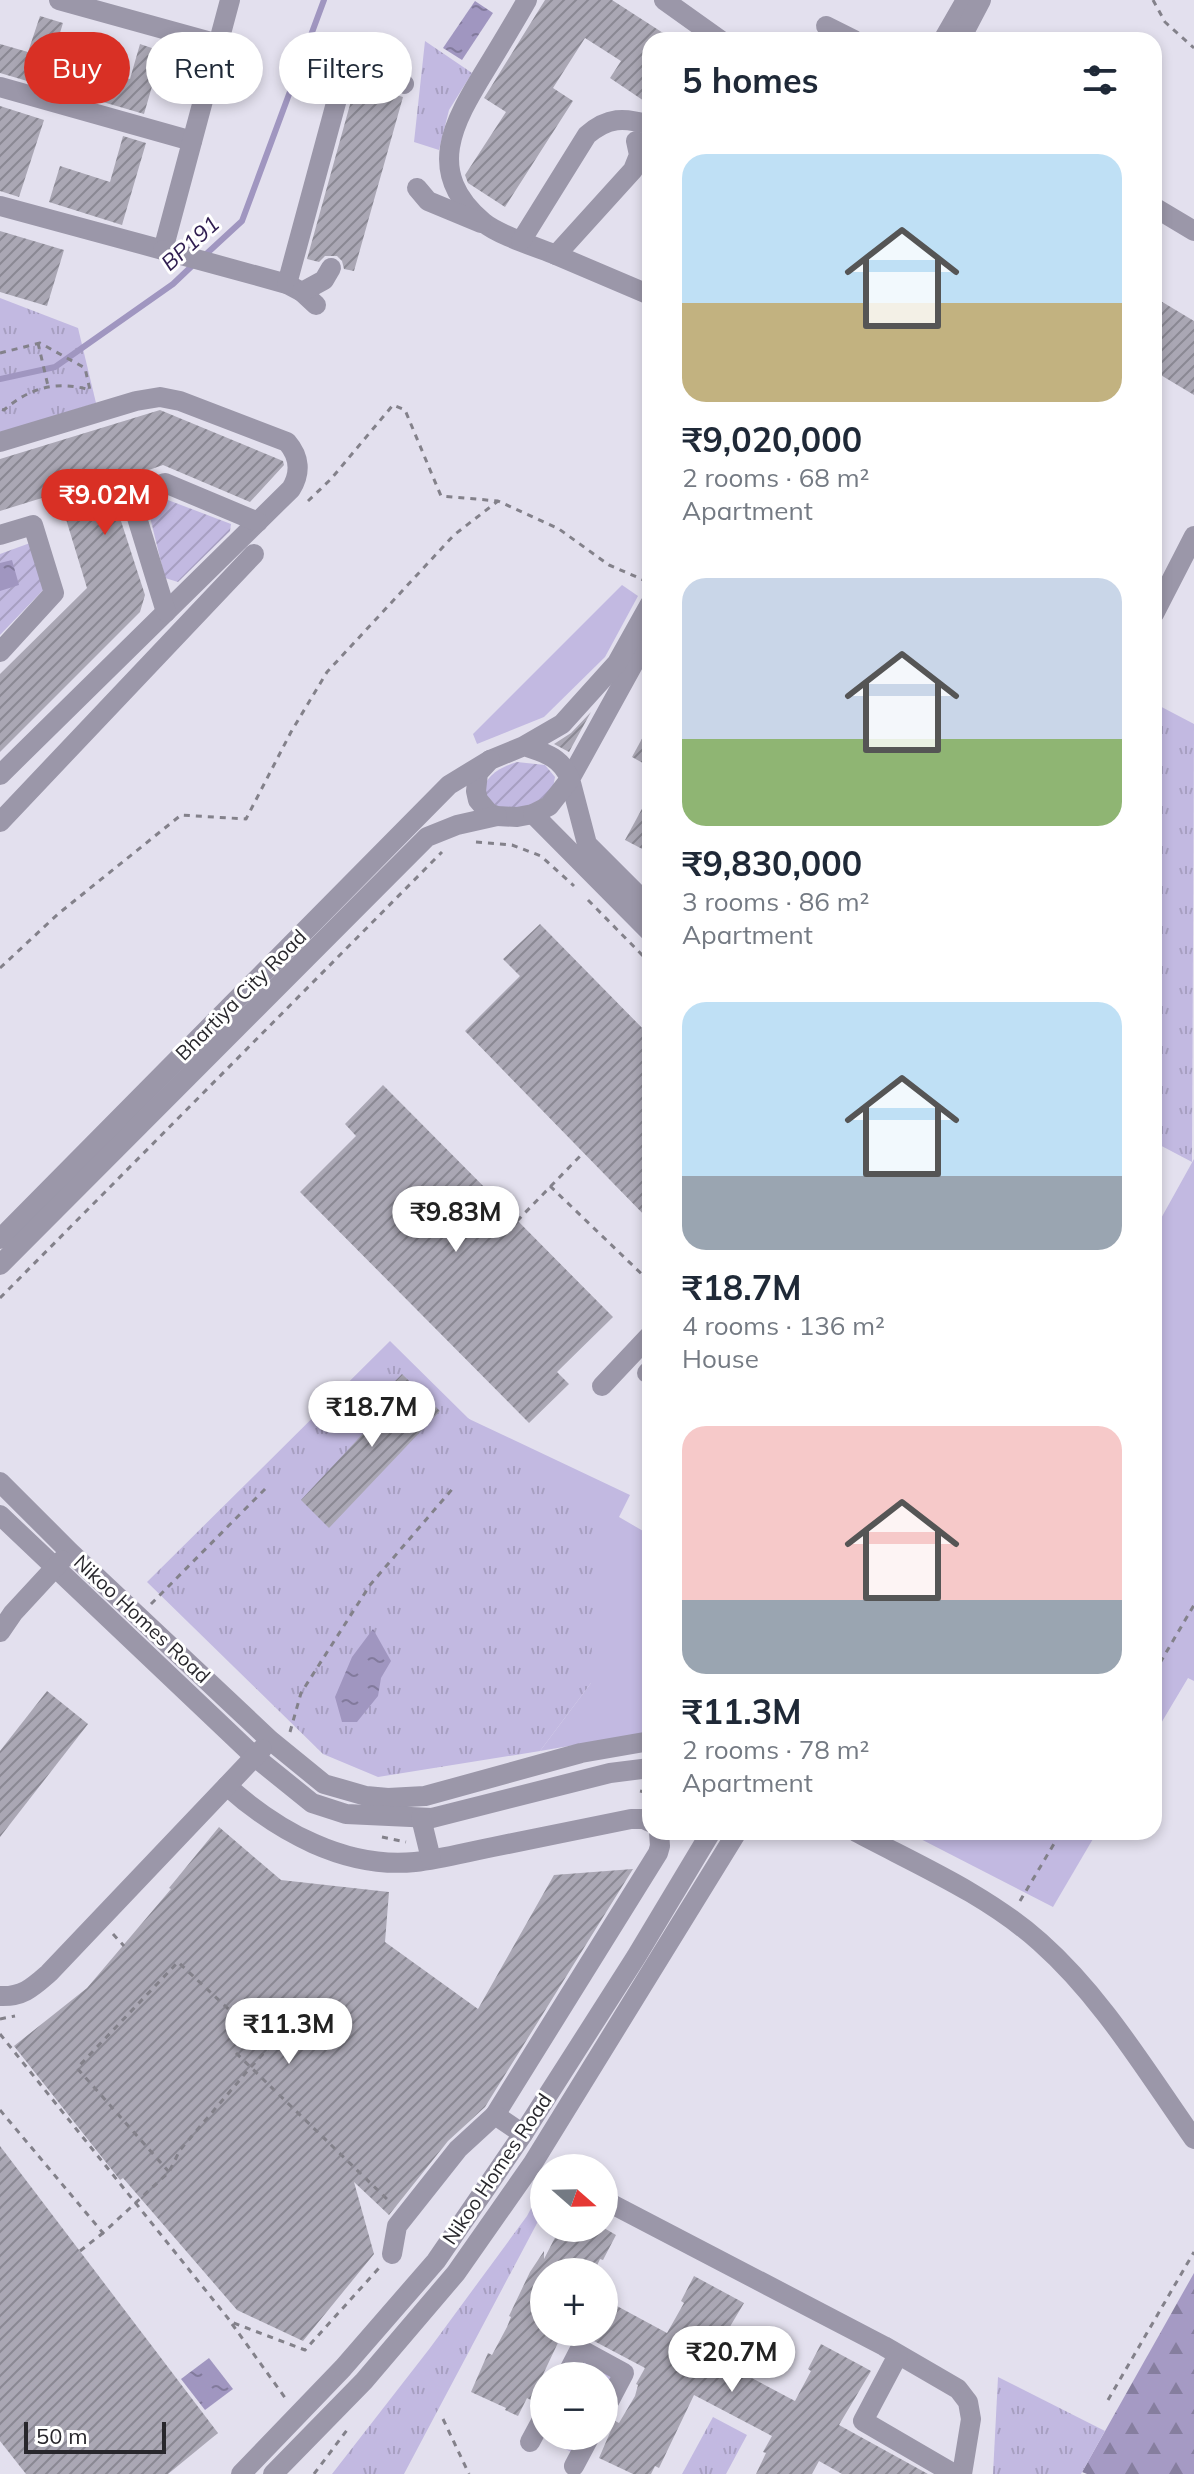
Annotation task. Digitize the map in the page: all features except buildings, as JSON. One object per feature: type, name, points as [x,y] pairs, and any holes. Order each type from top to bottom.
[{"type":"street","points":[[59,0],[175,32]]},
{"type":"street","points":[[221,32],[230,0]]},
{"type":"street","points":[[484,224],[454,187],[450,170],[452,141],[460,111],[527,0]]},
{"type":"street","points":[[664,0],[709,32]]},
{"type":"street","points":[[948,32],[966,0]]},
{"type":"street","points":[[964,32],[981,0]]},
{"type":"street","points":[[826,26],[838,32]]},
{"type":"street","points":[[0,87],[192,141]]},
{"type":"street","points":[[163,250],[202,104]]},
{"type":"street","points":[[302,294],[338,104]]},
{"type":"street","points":[[521,241],[587,135],[601,123],[617,120],[642,123]]},
{"type":"street","points":[[556,255],[633,170],[639,155],[636,141]]},
{"type":"street","points":[[417,188],[422,197],[438,207],[642,292]]},
{"type":"street","points":[[0,206],[199,260],[302,294]]},
{"type":"street","points":[[1162,212],[1194,231]]},
{"type":"street","points":[[302,294],[324,280],[331,268]]},
{"type":"street","points":[[0,442],[160,397],[180,401],[287,442],[298,464],[296,482],[258,522],[0,775]]},
{"type":"street","points":[[166,612],[130,495],[165,483],[258,522]]},
{"type":"street","points":[[0,535],[33,525],[54,593],[0,652]]},
{"type":"street","points":[[1162,602],[1189,560],[1194,536]]},
{"type":"street","points":[[0,822],[254,554]]},
{"type":"street","name":"Bhartiya City Road","points":[[0,1239],[449,785],[490,760],[524,746],[562,724],[617,663],[642,607]]},
{"type":"street","points":[[642,648],[570,779],[549,806],[533,814],[642,924]]},
{"type":"street","points":[[524,746],[554,756],[565,767],[587,844],[642,899]]},
{"type":"street","points":[[490,760],[478,773],[476,791],[483,807],[497,816]]},
{"type":"street","name":"Bhartiya City Road","points":[[0,1265],[427,837],[457,825],[497,816],[533,814]]},
{"type":"street","points":[[602,1386],[642,1344]]},
{"type":"street","name":"Nikoo Homes Road","points":[[0,1482],[70,1552],[280,1738],[324,1784],[366,1796],[425,1796],[581,1753],[642,1742]]},
{"type":"street","name":"Nikoo Homes Road","points":[[0,1515],[255,1757],[312,1803],[346,1814],[432,1818],[642,1769]]},
{"type":"street","points":[[0,1632],[6,1608],[70,1552]]},
{"type":"street","points":[[0,1996],[15,1996],[33,1987],[49,1973],[255,1757],[280,1738]]},
{"type":"street","points":[[617,1773],[642,1781]]},
{"type":"street","points":[[227,1786],[266,1819],[322,1847],[358,1858],[397,1863],[642,1819]]},
{"type":"street","points":[[291,1832],[308,1800]]},
{"type":"street","points":[[421,1818],[431,1859]]},
{"type":"street","points":[[392,2254],[397,2226],[458,2149],[495,2115],[658,1853],[661,1840]]},
{"type":"street","name":"Nikoo Homes Road","points":[[241,2474],[343,2368],[436,2261],[583,2040],[701,1840]]},
{"type":"street","name":"Nikoo Homes Road","points":[[544,2154],[596,2060],[732,1840]]},
{"type":"street","points":[[871,1840],[983,1899],[1038,1940],[1088,1991],[1194,2139]]},
{"type":"street","points":[[558,2013],[583,2040],[596,2060]]},
{"type":"street","points":[[495,2115],[523,2134]]},
{"type":"street","name":"Nikoo Homes Road","points":[[273,2474],[364,2381],[456,2273],[530,2176]]},
{"type":"street","points":[[618,2207],[958,2389],[968,2402],[971,2419],[962,2474]]},
{"type":"street","points":[[573,2362],[580,2349],[604,2362]]},
{"type":"street","points":[[898,2355],[863,2421],[954,2474]]},
{"type":"street","points":[[574,2466],[583,2450]]},
{"type":"path","points":[[1153,0],[1165,22],[1194,48]]},
{"type":"path","points":[[38,343],[48,386]]},
{"type":"path","points":[[0,353],[38,343],[85,368],[90,390],[65,385],[48,386],[25,394],[4,410],[0,409]]},
{"type":"path","points":[[309,500],[331,479],[393,405],[405,410],[441,496],[498,501],[559,529],[609,565],[642,580]]},
{"type":"path","points":[[0,968],[58,914],[181,815],[246,819],[291,732],[327,672],[454,535],[498,501]]},
{"type":"path","points":[[470,842],[512,845],[541,856],[574,886]]},
{"type":"path","points":[[0,1298],[445,849]]},
{"type":"path","points":[[585,897],[642,955]]},
{"type":"path","points":[[517,1221],[584,1152]]},
{"type":"path","points":[[550,1186],[642,1274]]},
{"type":"path","points":[[143,1612],[268,1486]]},
{"type":"path","points":[[280,1738],[301,1693],[370,1585],[454,1487]]},
{"type":"path","points":[[1162,1659],[1194,1605]]},
{"type":"path","points":[[1010,1918],[1056,1840]]},
{"type":"path","points":[[109,1929],[124,1946]]},
{"type":"path","points":[[169,2172],[77,2068],[178,1962],[269,2047]]},
{"type":"path","points":[[80,2251],[169,2172],[180,2150],[300,2014]]},
{"type":"path","points":[[0,2034],[231,2322],[297,2415]]},
{"type":"path","points":[[236,2053],[395,2207]]},
{"type":"path","points":[[0,2110],[103,2233]]},
{"type":"path","points":[[1108,2400],[1194,2252]]},
{"type":"path","points":[[231,2322],[305,2350],[392,2254]]},
{"type":"path","points":[[443,2419],[469,2474]]},
{"type":"green space","points":[[425,41],[472,73],[449,110],[439,150],[414,142]]},
{"type":"green space","points":[[0,298],[78,328],[96,403],[0,433]]},
{"type":"green space","points":[[160,497],[231,524],[230,531],[178,582],[165,578],[146,501]]},
{"type":"green space","points":[[30,543],[45,588],[0,635],[0,554]]},
{"type":"green space","points":[[622,585],[638,596],[605,657],[544,717],[477,744],[473,734]]},
{"type":"green space","points":[[1162,707],[1194,724],[1192,1162],[1162,1146]]},
{"type":"green space","points":[[517,762],[545,765],[555,777],[552,793],[526,806],[509,809],[482,797],[489,778]]},
{"type":"green space","points":[[1194,1159],[1194,1681],[1188,1678],[1162,1722],[1162,1217]]},
{"type":"green space","points":[[390,1341],[468,1418],[595,1529],[591,1683],[540,1751],[378,1777],[323,1754],[147,1582]]},
{"type":"green space","points":[[467,1418],[630,1495],[619,1517],[642,1530],[642,1733],[540,1751],[591,1683]]},
{"type":"green space","points":[[923,1840],[1092,1840],[1053,1907]]},
{"type":"green space","points":[[530,2210],[530,2236],[404,2474],[332,2474],[430,2348]]},
{"type":"green space","points":[[1194,2273],[1194,2474],[1082,2472]]},
{"type":"green space","points":[[998,2377],[1105,2431],[1081,2474],[993,2474]]},
{"type":"green space","points":[[713,2417],[747,2435],[726,2474],[682,2474]]},
{"type":"water","points":[[475,1],[493,13],[462,60],[443,48]]},
{"type":"water","points":[[12,560],[19,585],[0,591],[0,563]]},
{"type":"water","points":[[373,1629],[391,1661],[381,1678],[378,1696],[357,1722],[342,1722],[335,1697],[352,1657]]},
{"type":"water","points":[[209,2358],[233,2389],[205,2410],[181,2379]]},
{"type":"waterway","name":"BP191","points":[[203,257],[242,221],[324,0]]},
{"type":"waterway","name":"BP191","points":[[0,379],[55,367],[173,284],[194,264]]}]
